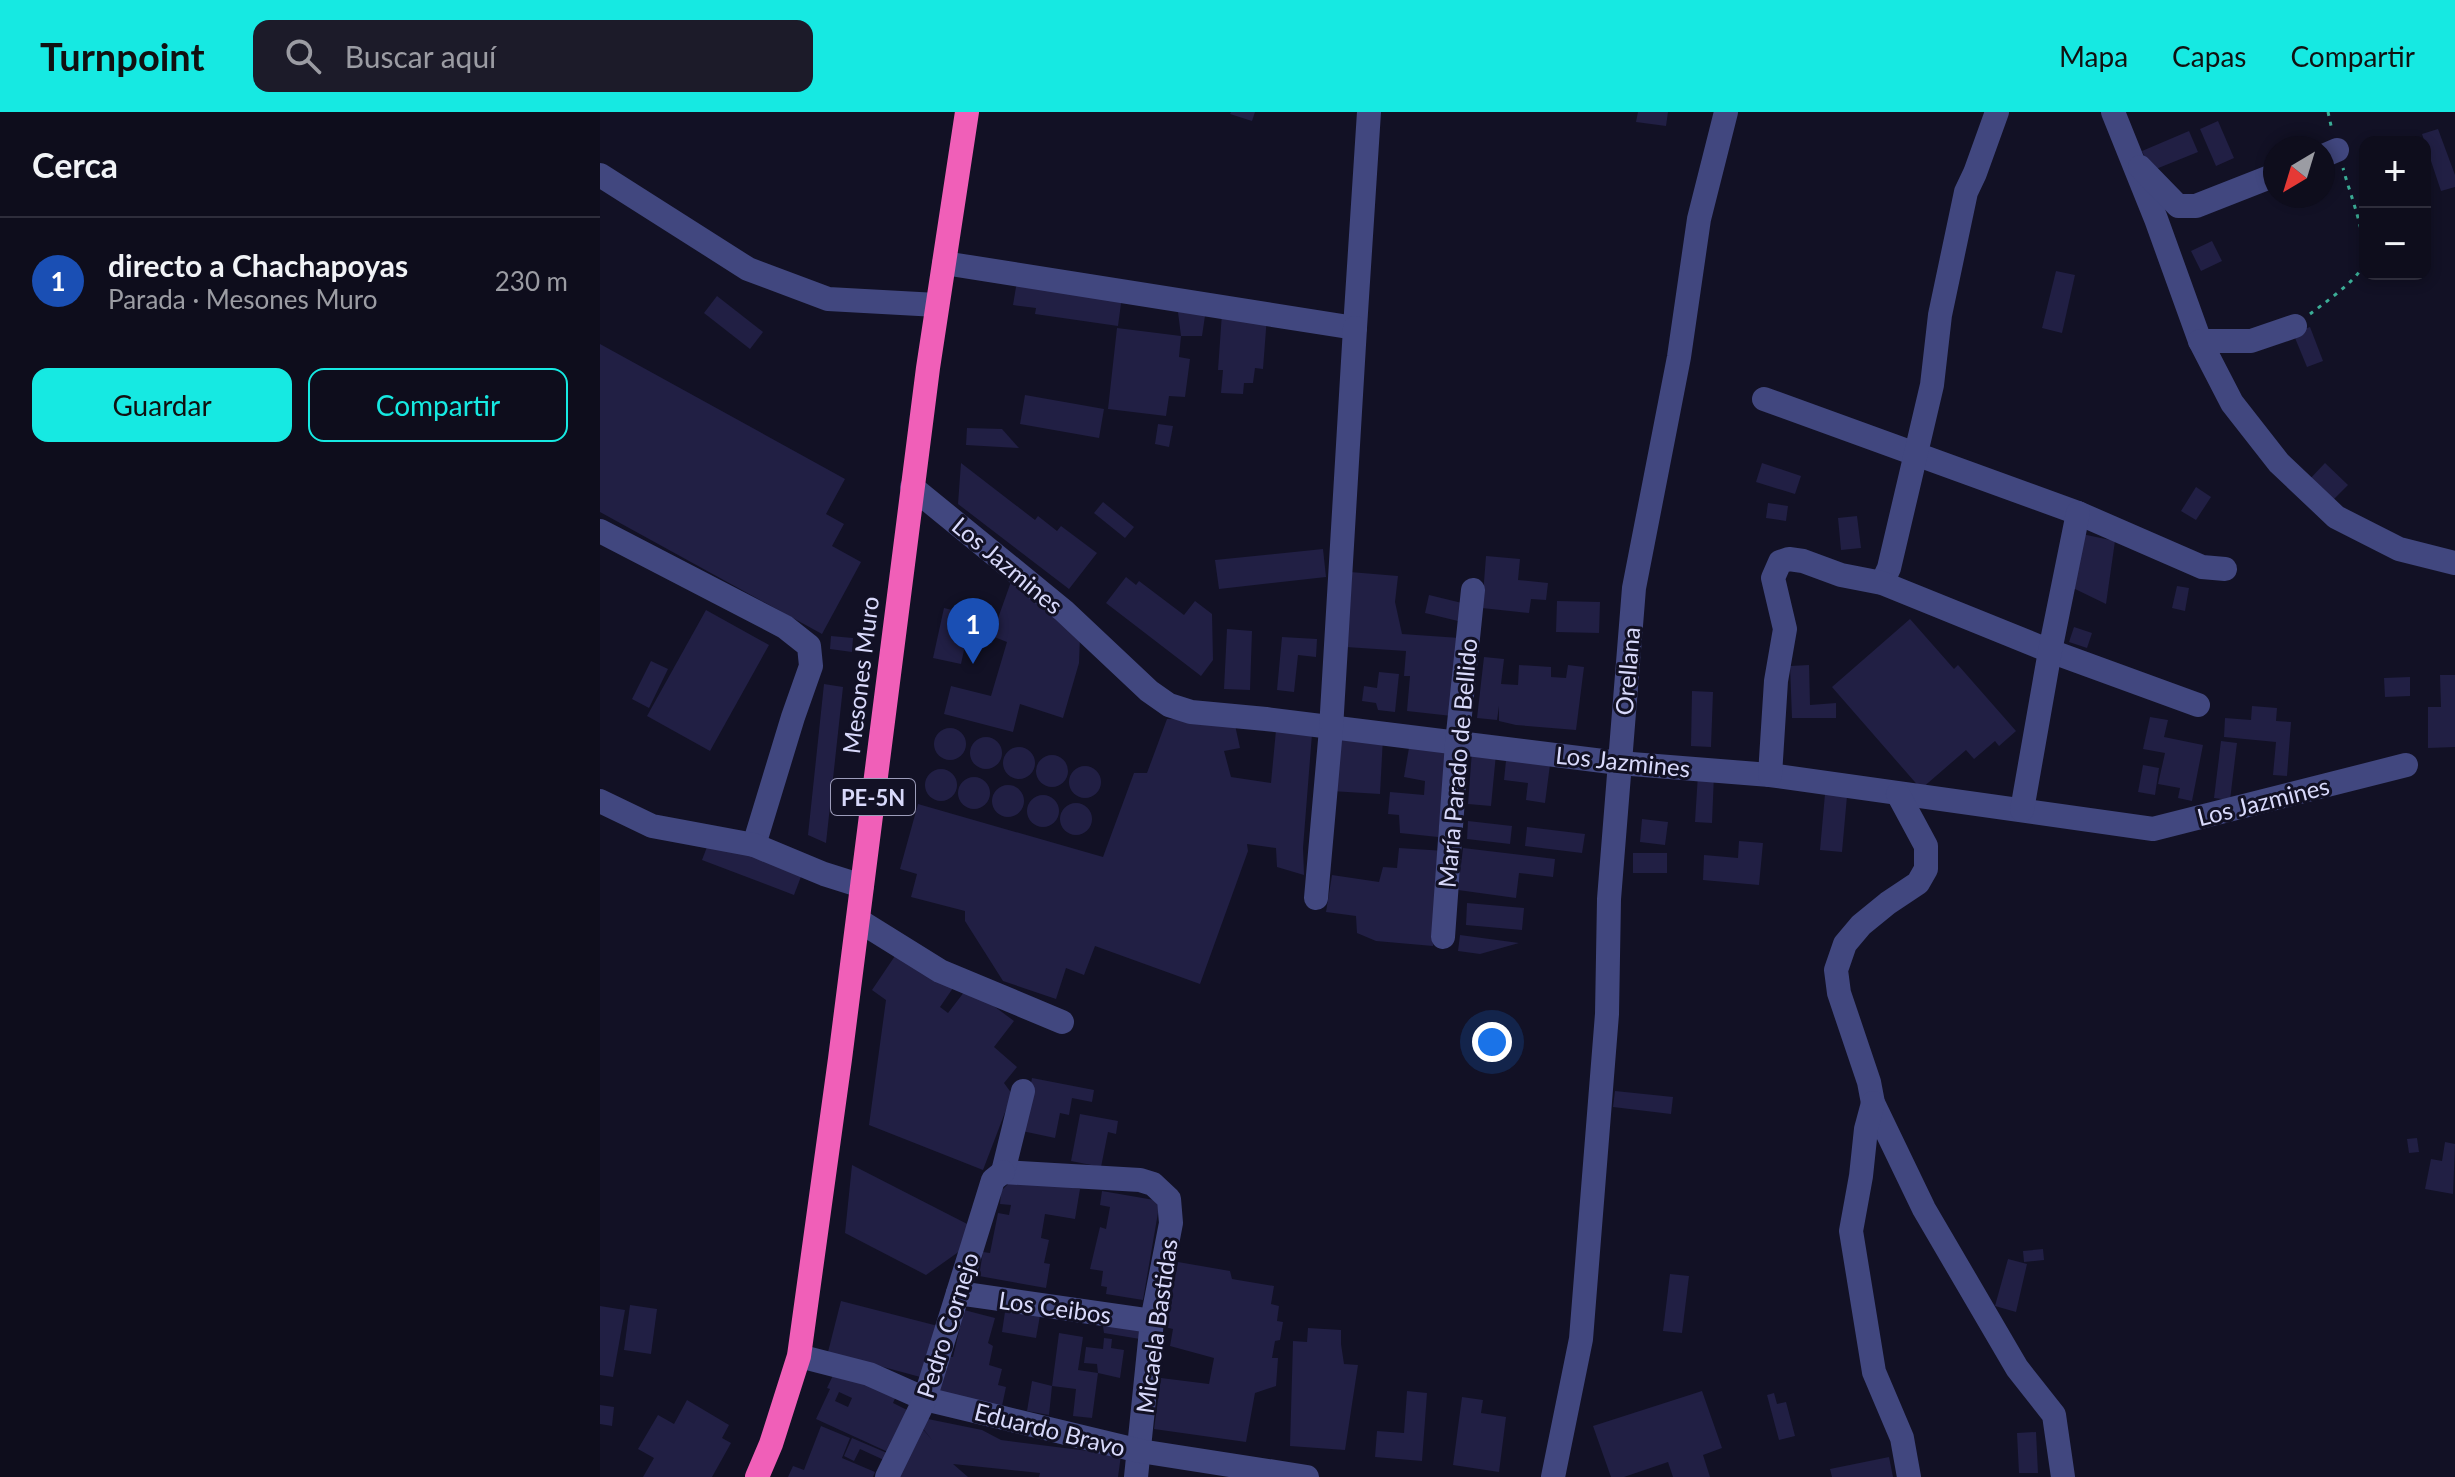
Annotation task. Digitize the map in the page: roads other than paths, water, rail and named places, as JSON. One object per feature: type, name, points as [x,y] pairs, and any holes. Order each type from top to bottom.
[{"type":"highway","name":"Mesones Muro","points":[[757,1477],[771,1444],[799,1356],[912,487],[967,112]]},
{"type":"street","points":[[1316,898],[1331,729],[1369,112]]},
{"type":"street","name":"Orellana","points":[[1553,1477],[1581,1339],[1607,1014],[1609,899],[1634,588],[1679,357],[1699,219],[1726,112]]},
{"type":"street","points":[[1882,583],[1889,568],[1932,385],[1940,315],[1966,192],[1997,112]]},
{"type":"street","points":[[2113,112],[2200,341],[2241,415],[2279,463],[2336,517],[2399,549],[2455,563]]},
{"type":"street","points":[[2133,160],[2178,206],[2196,206],[2263,180]]},
{"type":"street","points":[[600,175],[748,269],[828,299],[937,305]]},
{"type":"street","points":[[944,263],[1355,328]]},
{"type":"street","points":[[2200,341],[2251,341],[2295,326]]},
{"type":"street","points":[[1764,399],[2078,513],[2202,567],[2225,569]]},
{"type":"street","name":"Los Jazmines","points":[[912,487],[1064,611],[1149,691],[1169,705],[1191,712],[1619,763],[1770,775],[2153,829],[2406,765]]},
{"type":"street","points":[[2022,810],[2078,513]]},
{"type":"street","points":[[600,531],[785,627],[809,646],[811,666],[754,845]]},
{"type":"street","points":[[1770,775],[1776,681],[1785,629],[1773,578],[1780,562],[1789,559],[1841,575],[1882,583],[2050,651],[2198,705]]},
{"type":"street","name":"María Parado de Bellido","points":[[1443,937],[1457,743],[1473,590]]},
{"type":"street","points":[[1898,794],[1926,846],[1926,869],[1918,883],[1861,925],[1845,944],[1836,970],[1839,993],[1873,1103],[1924,1209],[2017,1368],[2054,1415],[2063,1477]]},
{"type":"street","points":[[600,801],[652,826],[754,845],[862,886]]},
{"type":"street","points":[[858,920],[940,971],[1062,1022]]},
{"type":"street","name":"Pedro Cornejo","points":[[887,1477],[925,1399],[993,1180],[1003,1172],[1023,1091]]},
{"type":"street","points":[[1873,1103],[1866,1129],[1851,1231],[1874,1372],[1902,1438],[1909,1477]]},
{"type":"street","name":"Micaela Bastidas","points":[[1003,1172],[1140,1180],[1153,1184],[1169,1199],[1171,1223],[1152,1321],[1136,1477]]},
{"type":"street","name":"Los Ceibos","points":[[958,1293],[1152,1321]]},
{"type":"street","name":"Eduardo Bravo","points":[[799,1356],[869,1374],[925,1399],[1140,1451],[1307,1477]]},
{"type":"place","name":"directo a Chachapoyas","points":[[973,664]]}]
